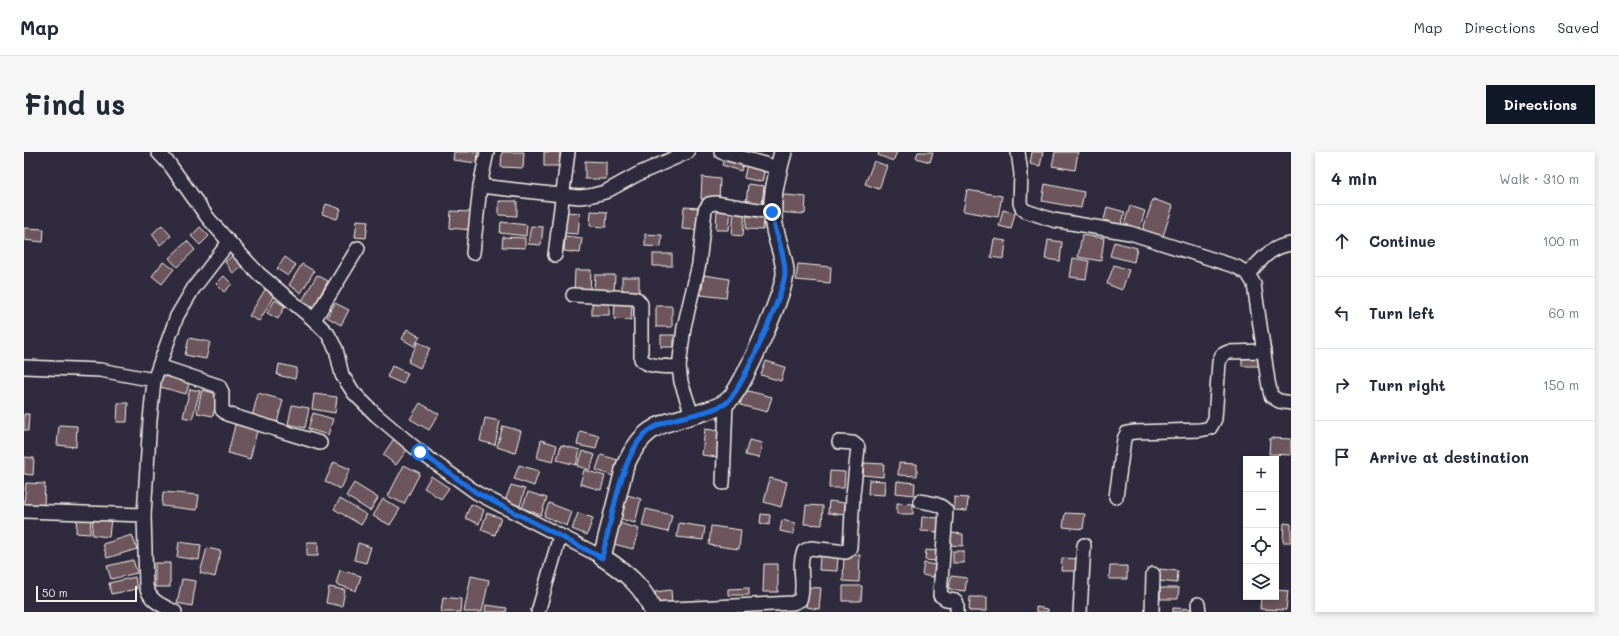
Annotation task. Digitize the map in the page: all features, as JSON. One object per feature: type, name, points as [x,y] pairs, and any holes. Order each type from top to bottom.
[{"type":"street","points":[[158,152],[170,165],[208,218],[229,242],[259,274],[314,320],[328,334],[333,344],[342,375],[354,393],[381,420],[433,462],[477,493],[602,558],[622,570],[635,581],[645,594],[653,611],[793,603],[799,606],[802,592],[802,558],[804,551],[811,548],[846,552],[850,547],[858,446],[853,443],[839,442]]},
{"type":"street","points":[[473,253],[480,186],[488,152]]},
{"type":"street","points":[[555,255],[568,152]]},
{"type":"street","points":[[480,186],[579,197],[605,192],[638,174],[688,152]]},
{"type":"street","points":[[602,558],[625,466],[632,452],[646,433],[662,424],[717,408],[726,403],[736,392],[772,314],[784,282],[785,272],[772,212],[773,197],[781,160],[720,152]]},
{"type":"street","points":[[1018,152],[1021,174],[1020,203],[1022,208],[1026,211],[1053,220],[1130,233],[1237,267],[1248,274],[1254,284],[1271,396],[1279,401],[1291,403]]},
{"type":"street","points":[[692,415],[681,382],[679,367],[684,328],[699,264],[704,213],[707,206],[715,203],[772,212]]},
{"type":"street","points":[[175,612],[155,602],[148,594],[146,586],[144,515],[154,380],[177,316],[193,289],[229,242]]},
{"type":"street","points":[[1248,274],[1272,249],[1280,245],[1291,244]]},
{"type":"street","points":[[314,320],[358,248]]},
{"type":"street","points":[[573,294],[637,299],[641,304],[641,359],[643,362],[649,364],[679,367]]},
{"type":"street","points":[[1116,496],[1124,439],[1127,433],[1200,430],[1210,428],[1215,419],[1219,362],[1222,355],[1228,352],[1264,351]]},
{"type":"street","points":[[159,366],[219,386],[222,392],[222,410],[227,414],[320,443]]},
{"type":"street","points":[[24,367],[100,370],[154,380]]},
{"type":"street","points":[[722,483],[726,403]]},
{"type":"street","points":[[920,502],[943,506],[946,511],[940,595],[946,599],[956,601],[957,612]]},
{"type":"street","points":[[24,511],[144,515]]},
{"type":"street","points":[[538,612],[560,536]]},
{"type":"street","points":[[1080,612],[1084,545]]},
{"type":"street","points":[[1152,612],[1153,574]]},
{"type":"building","points":[[454,152],[478,152],[477,163],[453,160]]},
{"type":"building","points":[[502,152],[524,152],[523,168],[501,167]]},
{"type":"building","points":[[544,152],[560,152],[560,166],[544,166]]},
{"type":"building","points":[[879,152],[897,152],[893,161],[878,155]]},
{"type":"building","points":[[918,152],[933,152],[930,162],[916,158]]},
{"type":"building","points":[[1032,152],[1043,152],[1040,166],[1030,164]]},
{"type":"building","points":[[1055,152],[1078,152],[1075,170],[1052,166]]},
{"type":"building","points":[[725,156],[744,161],[741,171],[722,165]]},
{"type":"building","points":[[585,161],[606,162],[606,179],[585,179]]},
{"type":"building","points":[[874,161],[887,166],[879,189],[865,184]]},
{"type":"building","points":[[747,163],[765,167],[762,182],[744,178]]},
{"type":"building","points":[[702,177],[720,179],[719,201],[701,199]]},
{"type":"building","points":[[748,184],[764,186],[762,205],[746,204]]},
{"type":"building","points":[[1045,184],[1084,192],[1081,208],[1042,201]]},
{"type":"building","points":[[967,190],[1002,196],[998,217],[963,211]]},
{"type":"building","points":[[777,194],[806,197],[805,214],[775,212]]},
{"type":"building","points":[[1153,199],[1173,206],[1162,239],[1142,232]]},
{"type":"building","points":[[499,201],[517,201],[517,216],[499,215]]},
{"type":"building","points":[[326,204],[341,209],[337,219],[322,214]]},
{"type":"building","points":[[1130,206],[1145,211],[1139,230],[1124,225]]},
{"type":"building","points":[[684,207],[699,208],[697,230],[682,229]]},
{"type":"building","points":[[717,207],[731,208],[729,230],[716,230]]},
{"type":"building","points":[[1107,207],[1125,212],[1121,225],[1104,220]]},
{"type":"building","points":[[734,209],[745,210],[743,236],[732,235]]},
{"type":"building","points":[[1003,210],[1015,213],[1011,229],[999,226]]},
{"type":"building","points":[[451,211],[471,212],[471,230],[450,228]]},
{"type":"building","points":[[591,211],[607,212],[606,227],[590,226]]},
{"type":"building","points":[[566,212],[580,213],[578,234],[564,233]]},
{"type":"building","points":[[747,214],[764,216],[763,230],[746,229]]},
{"type":"building","points":[[357,220],[368,221],[366,238],[355,237]]},
{"type":"building","points":[[501,222],[527,225],[526,236],[500,233]]},
{"type":"building","points":[[162,225],[171,236],[160,245],[152,234]]},
{"type":"building","points":[[531,226],[543,227],[541,245],[528,244]]},
{"type":"building","points":[[200,227],[209,236],[200,245],[191,236]]},
{"type":"building","points":[[24,228],[44,229],[43,242],[24,240]]},
{"type":"building","points":[[645,234],[662,235],[661,247],[645,246]]},
{"type":"building","points":[[1082,235],[1104,238],[1101,261],[1078,257]]},
{"type":"building","points":[[565,236],[582,238],[580,253],[564,251]]},
{"type":"building","points":[[503,237],[525,238],[525,248],[502,247]]},
{"type":"building","points":[[994,239],[1006,241],[1004,259],[991,257]]},
{"type":"building","points":[[1048,240],[1062,242],[1060,261],[1045,259]]},
{"type":"building","points":[[187,241],[195,250],[177,267],[169,258]]},
{"type":"building","points":[[1114,242],[1137,248],[1134,262],[1110,256]]},
{"type":"building","points":[[653,254],[672,254],[672,266],[653,266]]},
{"type":"building","points":[[233,255],[242,266],[233,273],[225,262]]},
{"type":"building","points":[[285,257],[296,265],[288,276],[277,269]]},
{"type":"building","points":[[1073,258],[1089,261],[1086,279],[1070,277]]},
{"type":"building","points":[[163,262],[174,269],[162,284],[152,276]]},
{"type":"building","points":[[302,264],[314,271],[301,293],[289,285]]},
{"type":"building","points":[[798,264],[831,267],[830,283],[796,280]]},
{"type":"building","points":[[1114,265],[1129,270],[1122,290],[1107,284]]},
{"type":"building","points":[[575,270],[591,270],[590,293],[574,292]]},
{"type":"building","points":[[317,275],[328,281],[313,308],[302,301]]},
{"type":"building","points":[[595,275],[615,275],[614,292],[594,291]]},
{"type":"building","points":[[704,275],[729,279],[726,298],[701,295]]},
{"type":"building","points":[[224,276],[232,284],[224,292],[216,284]]},
{"type":"building","points":[[622,277],[639,277],[639,292],[622,292]]},
{"type":"building","points":[[266,288],[276,294],[259,321],[249,316]]},
{"type":"building","points":[[275,300],[285,306],[278,319],[267,313]]},
{"type":"building","points":[[592,300],[609,300],[609,315],[592,315]]},
{"type":"building","points":[[335,303],[349,310],[341,325],[327,317]]},
{"type":"building","points":[[615,303],[632,304],[631,320],[614,319]]},
{"type":"building","points":[[656,306],[672,306],[672,327],[656,327]]},
{"type":"building","points":[[407,329],[420,337],[414,346],[402,339]]},
{"type":"building","points":[[661,335],[674,335],[674,347],[661,347]]},
{"type":"building","points":[[189,338],[210,342],[206,359],[185,355]]},
{"type":"building","points":[[418,342],[430,348],[420,368],[408,362]]},
{"type":"building","points":[[1242,353],[1258,353],[1259,366],[1242,366]]},
{"type":"building","points":[[766,361],[785,367],[781,381],[761,375]]},
{"type":"building","points":[[279,364],[297,368],[295,379],[277,375]]},
{"type":"building","points":[[392,366],[408,373],[403,384],[387,377]]},
{"type":"building","points":[[162,369],[191,377],[186,394],[157,386]]},
{"type":"building","points":[[190,389],[200,391],[192,419],[183,417]]},
{"type":"building","points":[[202,390],[218,394],[213,416],[197,413]]},
{"type":"building","points":[[744,390],[772,397],[767,412],[740,405]]},
{"type":"building","points":[[258,393],[283,400],[277,423],[252,417]]},
{"type":"building","points":[[314,394],[337,397],[335,413],[312,409]]},
{"type":"building","points":[[118,403],[128,403],[127,422],[117,422]]},
{"type":"building","points":[[420,403],[439,414],[429,430],[410,419]]},
{"type":"building","points":[[292,405],[309,408],[305,428],[288,424]]},
{"type":"building","points":[[313,413],[333,419],[328,435],[308,429]]},
{"type":"building","points":[[24,414],[29,414],[28,431],[24,430]]},
{"type":"building","points":[[485,418],[500,421],[495,445],[480,441]]},
{"type":"building","points":[[236,421],[258,427],[250,459],[228,453]]},
{"type":"building","points":[[59,425],[77,426],[76,447],[57,445]]},
{"type":"building","points":[[503,426],[521,431],[515,453],[497,447]]},
{"type":"building","points":[[705,429],[720,431],[717,457],[702,455]]},
{"type":"building","points":[[580,431],[599,436],[596,449],[577,445]]},
{"type":"building","points":[[395,437],[409,447],[396,465],[383,455]]},
{"type":"building","points":[[1270,438],[1291,439],[1291,455],[1269,454]]},
{"type":"building","points":[[541,440],[557,445],[553,462],[537,458]]},
{"type":"building","points":[[749,440],[762,443],[759,458],[745,455]]},
{"type":"building","points":[[561,445],[580,450],[576,465],[557,460]]},
{"type":"building","points":[[583,451],[595,455],[590,470],[577,466]]},
{"type":"building","points":[[601,455],[618,460],[613,476],[596,470]]},
{"type":"building","points":[[24,457],[34,458],[33,475],[24,474]]},
{"type":"building","points":[[334,462],[350,469],[341,489],[325,482]]},
{"type":"building","points":[[864,463],[884,464],[883,477],[863,475]]},
{"type":"building","points":[[899,463],[917,464],[917,476],[898,475]]},
{"type":"building","points":[[404,465],[420,473],[404,504],[388,496]]},
{"type":"building","points":[[519,465],[539,471],[534,486],[514,479]]},
{"type":"building","points":[[584,470],[605,476],[601,490],[580,484]]},
{"type":"building","points":[[830,471],[845,472],[844,488],[829,488]]},
{"type":"building","points":[[431,476],[449,488],[441,499],[424,488]]},
{"type":"building","points":[[770,478],[787,482],[781,507],[764,502]]},
{"type":"building","points":[[869,480],[885,481],[884,495],[868,494]]},
{"type":"building","points":[[897,481],[915,483],[914,495],[896,493]]},
{"type":"building","points":[[26,483],[45,484],[44,505],[24,504]]},
{"type":"building","points":[[354,483],[378,498],[370,511],[346,496]]},
{"type":"building","points":[[511,485],[525,489],[520,506],[505,501]]},
{"type":"building","points":[[163,492],[199,495],[197,510],[162,506]]},
{"type":"building","points":[[528,492],[547,498],[541,515],[522,508]]},
{"type":"building","points":[[624,494],[641,499],[635,523],[617,518]]},
{"type":"building","points":[[954,497],[968,498],[967,511],[954,510]]},
{"type":"building","points":[[340,499],[367,515],[361,525],[334,509]]},
{"type":"building","points":[[383,499],[400,509],[390,525],[373,516]]},
{"type":"building","points":[[829,501],[845,503],[844,515],[828,513]]},
{"type":"building","points":[[549,503],[572,512],[567,526],[544,516]]},
{"type":"building","points":[[897,503],[913,504],[913,514],[897,514]]},
{"type":"building","points":[[471,504],[484,510],[479,524],[465,518]]},
{"type":"building","points":[[806,505],[823,506],[822,525],[804,524]]},
{"type":"building","points":[[646,509],[672,515],[668,532],[642,526]]},
{"type":"building","points":[[487,513],[501,518],[495,535],[481,530]]},
{"type":"building","points":[[578,513],[593,518],[587,535],[572,529]]},
{"type":"building","points":[[1065,513],[1085,514],[1083,529],[1063,527]]},
{"type":"building","points":[[77,514],[91,515],[90,534],[76,533]]},
{"type":"building","points":[[761,514],[770,515],[769,525],[760,523]]},
{"type":"building","points":[[93,516],[111,518],[109,537],[92,535]]},
{"type":"building","points":[[922,517],[939,518],[937,532],[921,531]]},
{"type":"building","points":[[782,520],[795,523],[793,534],[780,531]]},
{"type":"building","points":[[616,522],[639,529],[633,549],[610,543]]},
{"type":"building","points":[[679,523],[705,527],[703,540],[677,537]]},
{"type":"building","points":[[1284,523],[1291,524],[1291,542],[1283,542]]},
{"type":"building","points":[[711,526],[741,530],[739,549],[709,545]]},
{"type":"building","points":[[951,533],[963,534],[963,546],[950,545]]},
{"type":"building","points":[[132,535],[137,549],[107,558],[103,544]]},
{"type":"building","points":[[179,542],[201,545],[199,560],[177,557]]},
{"type":"building","points":[[307,542],[318,542],[318,556],[307,556]]},
{"type":"building","points":[[358,543],[371,547],[366,563],[354,560]]},
{"type":"building","points":[[207,548],[221,551],[215,577],[200,573]]},
{"type":"building","points":[[926,550],[938,551],[937,561],[925,560]]},
{"type":"building","points":[[953,551],[964,551],[964,563],[953,563]]},
{"type":"building","points":[[820,555],[838,557],[837,571],[819,570]]},
{"type":"building","points":[[844,555],[860,555],[859,582],[843,581]]},
{"type":"building","points":[[1062,558],[1080,559],[1079,571],[1061,571]]},
{"type":"building","points":[[133,560],[137,573],[111,579],[107,566]]},
{"type":"building","points":[[155,563],[170,563],[170,587],[155,587]]},
{"type":"building","points":[[924,563],[935,565],[933,577],[922,575]]},
{"type":"building","points":[[764,564],[778,564],[778,592],[763,592]]},
{"type":"building","points":[[1110,566],[1127,566],[1127,579],[1109,579]]},
{"type":"building","points":[[1160,569],[1178,571],[1177,583],[1159,581]]},
{"type":"building","points":[[340,570],[361,576],[356,591],[336,584]]},
{"type":"building","points":[[471,576],[489,580],[482,612],[464,612]]},
{"type":"building","points":[[951,576],[967,578],[965,591],[949,589]]},
{"type":"building","points":[[135,577],[137,589],[111,594],[109,583]]},
{"type":"building","points":[[182,579],[196,581],[192,606],[177,603]]},
{"type":"building","points":[[843,586],[862,586],[861,601],[843,601]]},
{"type":"building","points":[[329,587],[345,590],[342,606],[326,603]]},
{"type":"building","points":[[808,587],[821,588],[819,609],[806,607]]},
{"type":"building","points":[[749,588],[749,595],[728,595],[728,589]]},
{"type":"building","points":[[1160,588],[1179,588],[1178,599],[1160,599]]},
{"type":"building","points":[[671,590],[672,603],[656,604],[655,592]]},
{"type":"building","points":[[1279,590],[1288,591],[1286,610],[1260,609],[1261,600],[1279,600]]},
{"type":"building","points":[[443,597],[461,599],[460,612],[441,612]]},
{"type":"building","points":[[970,597],[987,597],[987,611],[969,611]]},
{"type":"building","points":[[486,605],[507,608],[506,612],[485,612]]},
{"type":"building","points":[[1036,607],[1048,609],[1048,612],[1036,612]]},
{"type":"building","points":[[1173,608],[1195,609],[1194,612],[1173,612]]},
{"type":"route","points":[[420,452],[477,493],[602,558],[625,466],[638,442],[646,433],[662,424],[717,408],[726,403],[736,392],[742,380],[772,314],[784,282],[785,272],[772,212]]}]
